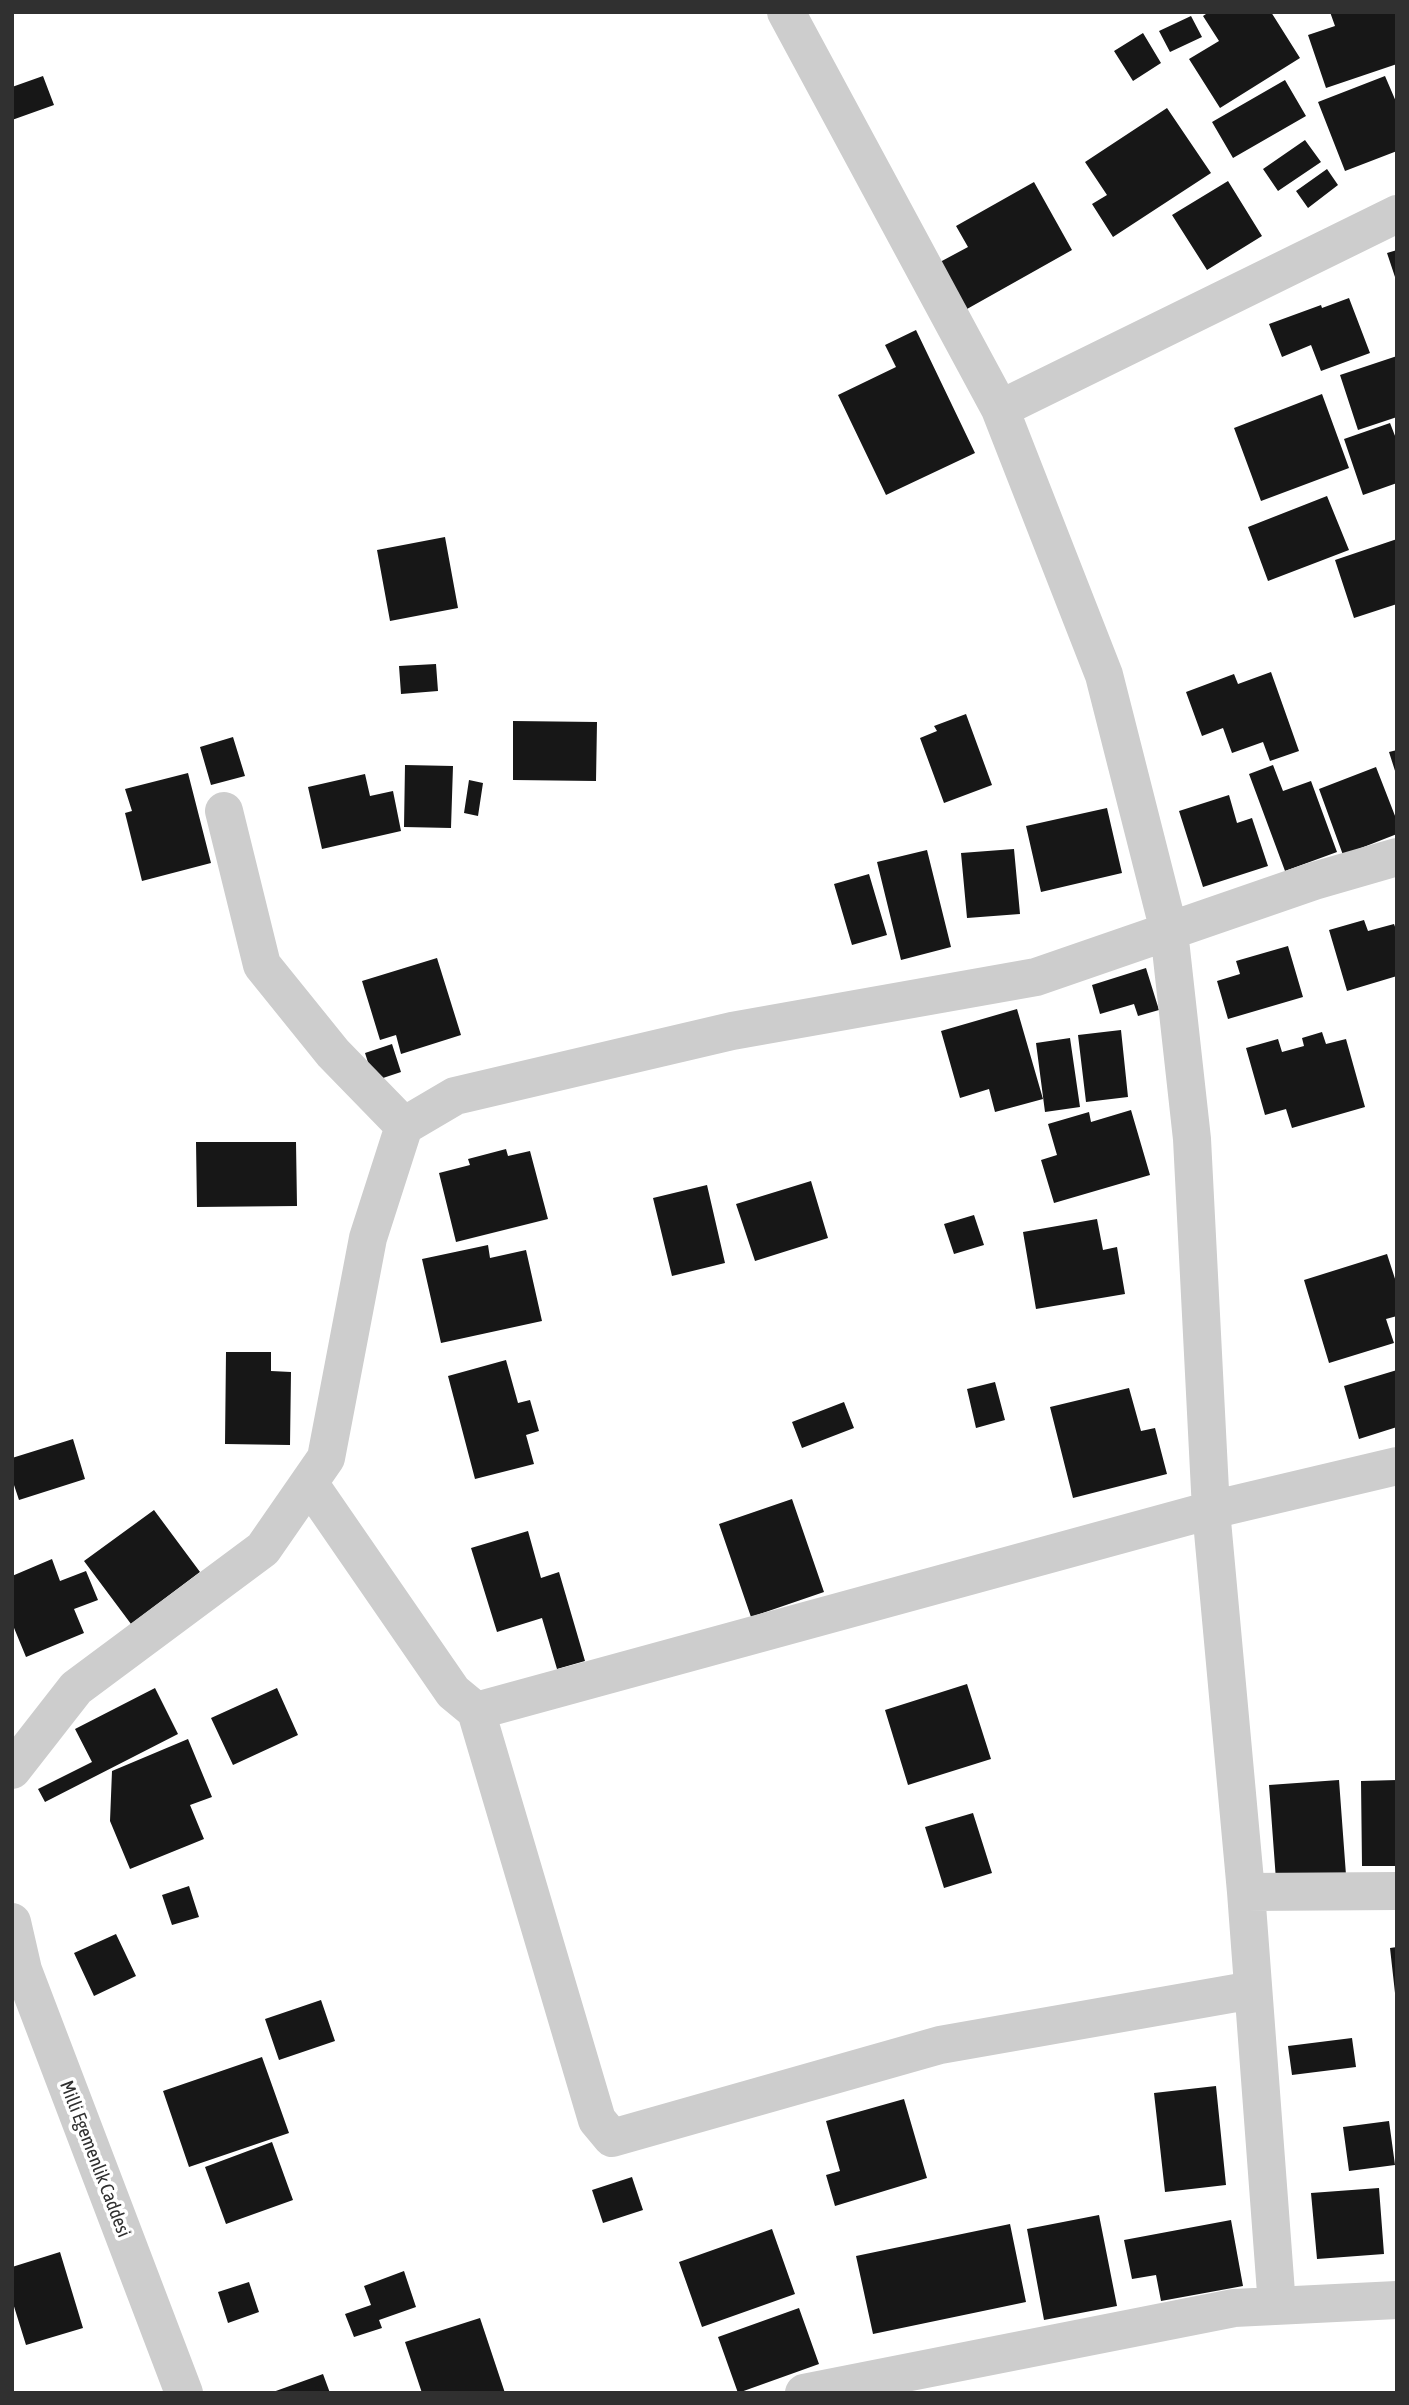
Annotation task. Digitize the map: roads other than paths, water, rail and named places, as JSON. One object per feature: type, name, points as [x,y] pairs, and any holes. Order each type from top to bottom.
[{"type":"street","points":[[786,12],[1000,409],[1104,675],[1169,931],[1192,1139],[1211,1510],[1246,1892],[1277,2306]]},
{"type":"street","points":[[1000,409],[1397,214]]},
{"type":"street","points":[[224,811],[262,965],[333,1053],[404,1126]]},
{"type":"street","points":[[12,1770],[76,1688],[264,1549],[326,1458],[368,1238],[404,1126],[455,1096],[732,1031],[1036,977],[1314,881],[1397,857]]},
{"type":"street","points":[[476,1710],[1211,1510],[1397,1466]]},
{"type":"street","points":[[309,1483],[453,1692],[476,1710],[597,2120],[612,2138],[940,2045],[1253,1990]]},
{"type":"street","points":[[1246,1892],[1397,1891]]},
{"type":"street","name":"Milli Egemenlik Caddesi","points":[[12,1922],[23,1970],[184,2393]]},
{"type":"street","points":[[804,2393],[884,2385],[1234,2308],[1397,2300]]}]
